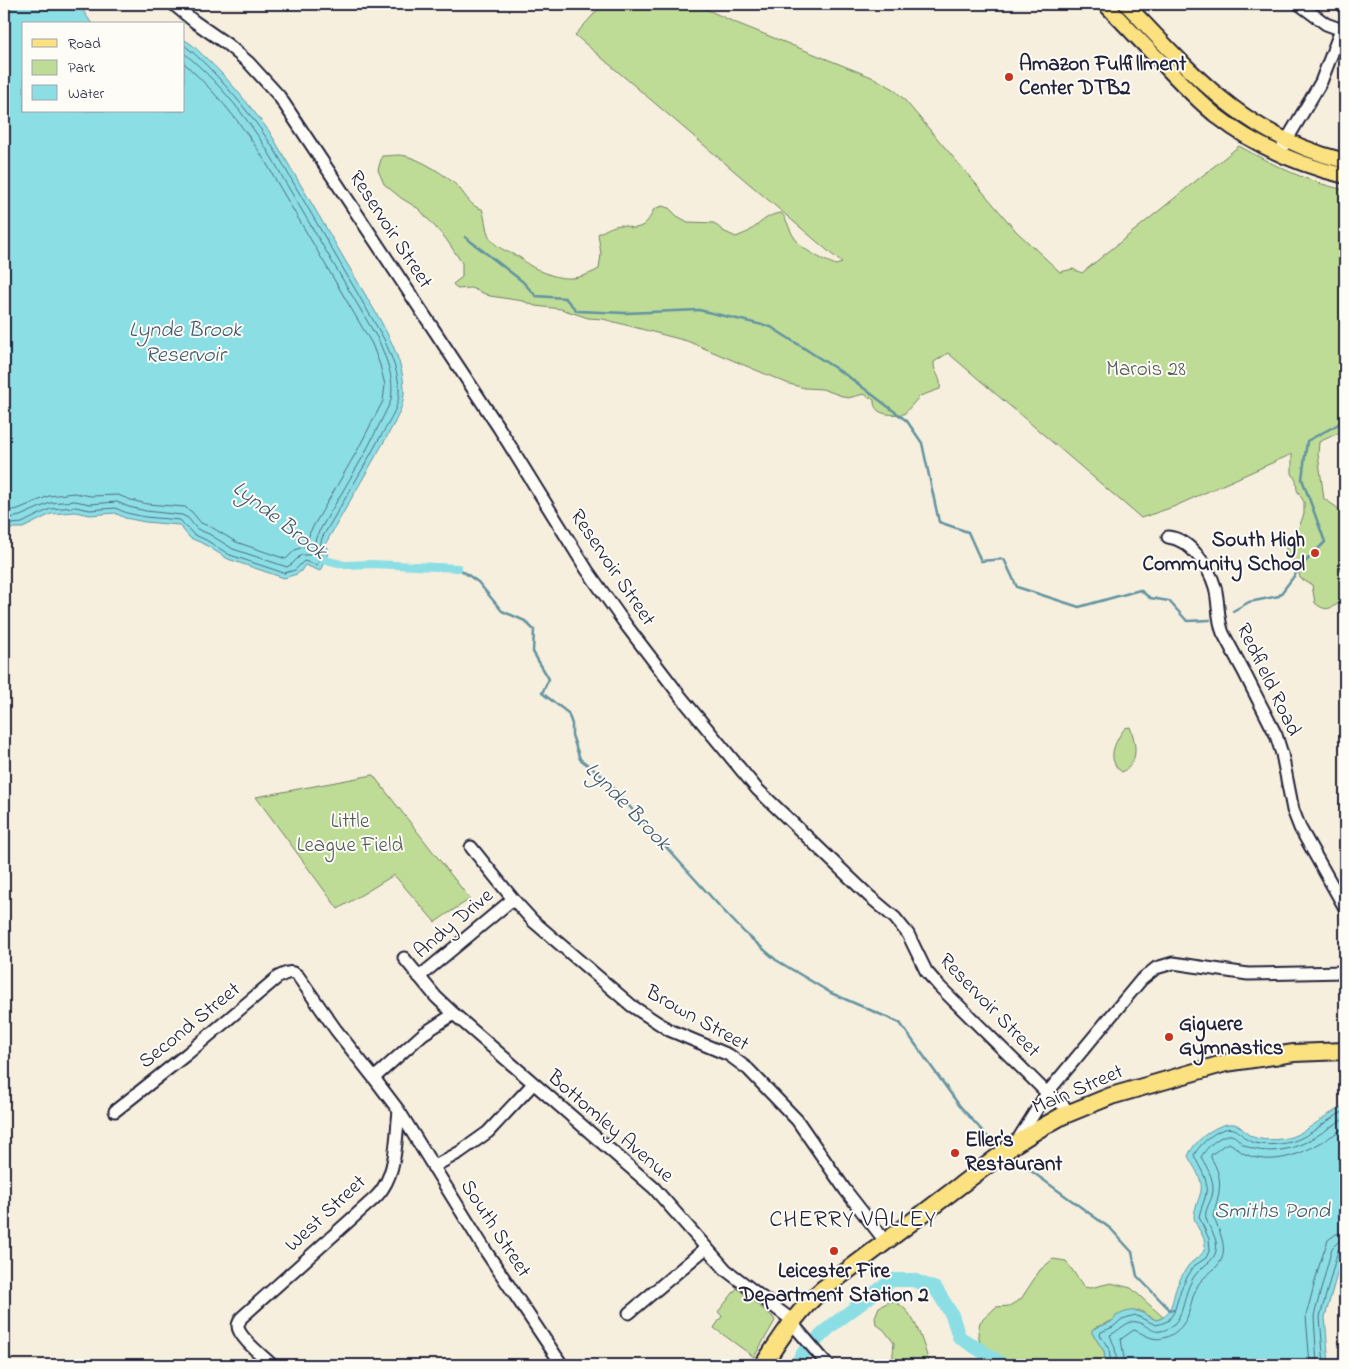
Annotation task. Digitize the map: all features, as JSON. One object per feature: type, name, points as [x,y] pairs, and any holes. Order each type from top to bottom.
[{"type":"highway","name":"Main Street","points":[[763,1365],[793,1322],[817,1293],[1038,1128],[1120,1093],[1226,1063],[1294,1053],[1345,1052]]},
{"type":"main road","points":[[1105,4],[1212,112],[1254,141],[1309,165],[1345,176]]},
{"type":"main road","points":[[1126,4],[1196,77],[1223,101],[1252,122],[1286,140],[1318,153],[1345,161]]},
{"type":"street","name":"Reservoir Street","points":[[173,4],[249,63],[279,96],[499,428],[596,584],[680,697],[756,789],[862,890],[896,918],[908,934],[928,974],[1070,1113]]},
{"type":"street","points":[[1279,153],[1321,82],[1343,31],[1317,19],[1299,4]]},
{"type":"street","name":"Redfield Road","points":[[1168,537],[1177,539],[1189,547],[1210,574],[1214,585],[1218,619],[1223,633],[1281,748],[1296,820],[1345,908]]},
{"type":"street","name":"Brown Street","points":[[471,847],[513,899],[548,934],[640,1013],[669,1030],[729,1055],[745,1066],[797,1120],[846,1191],[885,1241]]},
{"type":"street","name":"Andy Drive","points":[[420,977],[513,899]]},
{"type":"street","name":"Bottomley Avenue","points":[[404,958],[454,1014],[654,1188],[726,1270],[793,1322],[828,1365]]},
{"type":"street","points":[[1007,1150],[1048,1093],[1141,980],[1161,966],[1180,963],[1248,974],[1345,972]]},
{"type":"street","name":"Second Street","points":[[115,1111],[187,1054],[278,977],[290,972],[298,976],[336,1030],[374,1078]]},
{"type":"street","points":[[399,1111],[374,1078],[423,1034],[454,1014]]},
{"type":"street","points":[[1324,1052],[1345,1044]]},
{"type":"street","points":[[433,1167],[460,1152],[488,1132],[533,1084]]},
{"type":"street","name":"South Street","points":[[399,1111],[487,1254],[562,1365]]},
{"type":"street","name":"West Street","points":[[272,1365],[251,1346],[239,1329],[238,1324],[241,1318],[372,1201],[383,1188],[394,1154],[399,1111]]},
{"type":"street","points":[[629,1313],[706,1248]]},
{"type":"green space","name":"Marois 28","points":[[603,4],[695,4],[734,22],[874,78],[892,88],[902,97],[1016,231],[1060,272],[1073,269],[1082,273],[1239,146],[1290,172],[1331,187],[1345,190],[1345,430],[1319,442],[1318,454],[1324,499],[1345,515],[1345,602],[1343,601],[1326,609],[1315,603],[1312,585],[1300,578],[1297,564],[1286,555],[1286,540],[1298,530],[1304,514],[1304,502],[1297,490],[1296,481],[1292,473],[1292,454],[1173,507],[1141,518],[948,353],[934,362],[940,381],[940,389],[920,396],[904,414],[889,414],[880,412],[874,400],[864,394],[848,398],[822,389],[805,388],[789,384],[687,341],[603,319],[588,318],[561,309],[535,306],[523,301],[490,296],[471,288],[457,289],[453,284],[462,277],[462,263],[446,239],[419,209],[401,198],[384,184],[378,170],[382,156],[406,156],[442,174],[459,188],[472,204],[482,209],[490,239],[529,265],[555,276],[564,278],[580,277],[599,269],[601,254],[598,234],[611,227],[620,225],[632,228],[640,227],[648,220],[654,209],[662,206],[669,208],[677,216],[688,222],[714,223],[723,231],[736,237],[748,232],[767,218],[781,213],[794,237],[802,246],[830,263],[836,265],[842,263],[575,35]]},
{"type":"green space","points":[[1130,727],[1135,746],[1134,758],[1128,768],[1122,772],[1114,762],[1113,750],[1121,733],[1125,728]]},
{"type":"green space","name":"Little League Field","points":[[373,775],[470,899],[435,922],[394,875],[338,909],[256,797]]},
{"type":"green space","points":[[1053,1259],[1066,1261],[1084,1287],[1090,1288],[1111,1283],[1131,1288],[1164,1318],[1156,1320],[1139,1310],[1094,1328],[1092,1333],[1104,1351],[1106,1365],[984,1365],[978,1332],[980,1322],[996,1307],[1009,1306],[1021,1299],[1040,1270]]},
{"type":"green space","points":[[737,1288],[773,1317],[775,1321],[754,1357],[714,1328],[722,1316],[718,1312]]},
{"type":"green space","points":[[891,1301],[899,1304],[912,1318],[921,1337],[930,1365],[892,1365],[894,1343],[884,1330],[876,1324],[875,1317],[879,1307]]},
{"type":"water","name":"Lynde Brook Reservoir","points":[[4,4],[73,4],[82,9],[91,22],[22,22],[22,112],[185,112],[185,40],[187,41],[231,83],[269,131],[379,318],[400,364],[404,394],[394,424],[325,545],[329,551],[320,571],[305,565],[297,574],[284,578],[228,559],[204,544],[190,538],[179,525],[145,522],[125,518],[115,513],[90,515],[75,512],[51,514],[23,528],[13,528],[4,534]]},
{"type":"water","name":"Smiths Pond","points":[[1345,1106],[1345,1245],[1325,1317],[1329,1365],[1106,1365],[1104,1351],[1092,1330],[1109,1323],[1116,1316],[1129,1311],[1138,1311],[1156,1320],[1162,1318],[1169,1311],[1177,1286],[1185,1271],[1190,1263],[1201,1255],[1204,1250],[1205,1242],[1194,1217],[1201,1184],[1188,1156],[1195,1144],[1214,1129],[1227,1124],[1234,1124],[1249,1135],[1259,1139],[1276,1140],[1291,1137]]},
{"type":"waterway","points":[[465,237],[522,281],[536,296],[565,298],[577,311],[625,313],[699,310],[771,327],[849,377],[907,421],[922,443],[939,522],[968,532],[981,561],[1004,559],[1017,587],[1079,607],[1140,590],[1150,598],[1169,601],[1187,621],[1210,620]]},
{"type":"waterway","points":[[1233,611],[1249,602],[1279,596],[1304,563],[1325,542],[1302,479],[1307,441],[1337,425],[1345,418]]},
{"type":"waterway","name":"Lynde Brook","points":[[326,560],[345,565],[372,564],[458,568]]},
{"type":"waterway","name":"Lynde Brook","points":[[458,568],[478,582],[502,611],[525,621],[534,630],[533,652],[549,679],[542,693],[568,713],[572,724],[572,735],[580,759],[601,775],[722,909],[745,933],[776,960],[831,993],[900,1023],[959,1105],[995,1145],[1001,1149]]},
{"type":"waterway","name":"Lynde Brook","points":[[1009,1155],[1111,1229],[1132,1252],[1137,1276],[1170,1310],[1173,1310]]},
{"type":"waterway","points":[[796,1365],[804,1352],[831,1326],[892,1280],[913,1280],[936,1289],[952,1315],[959,1337],[1004,1365]]},
{"type":"place","name":"Amazon Fulfillment Center DTB2","points":[[1009,77]]},
{"type":"place","name":"South High Community School","points":[[1315,553]]},
{"type":"place","name":"Giguere Gymnastics","points":[[1169,1037]]},
{"type":"place","name":"Eller's Restaurant","points":[[955,1153]]},
{"type":"place","name":"Leicester Fire Department Station 2","points":[[834,1251]]},
{"type":"district","name":"CHERRY VALLEY","points":[[853,1220]]}]
